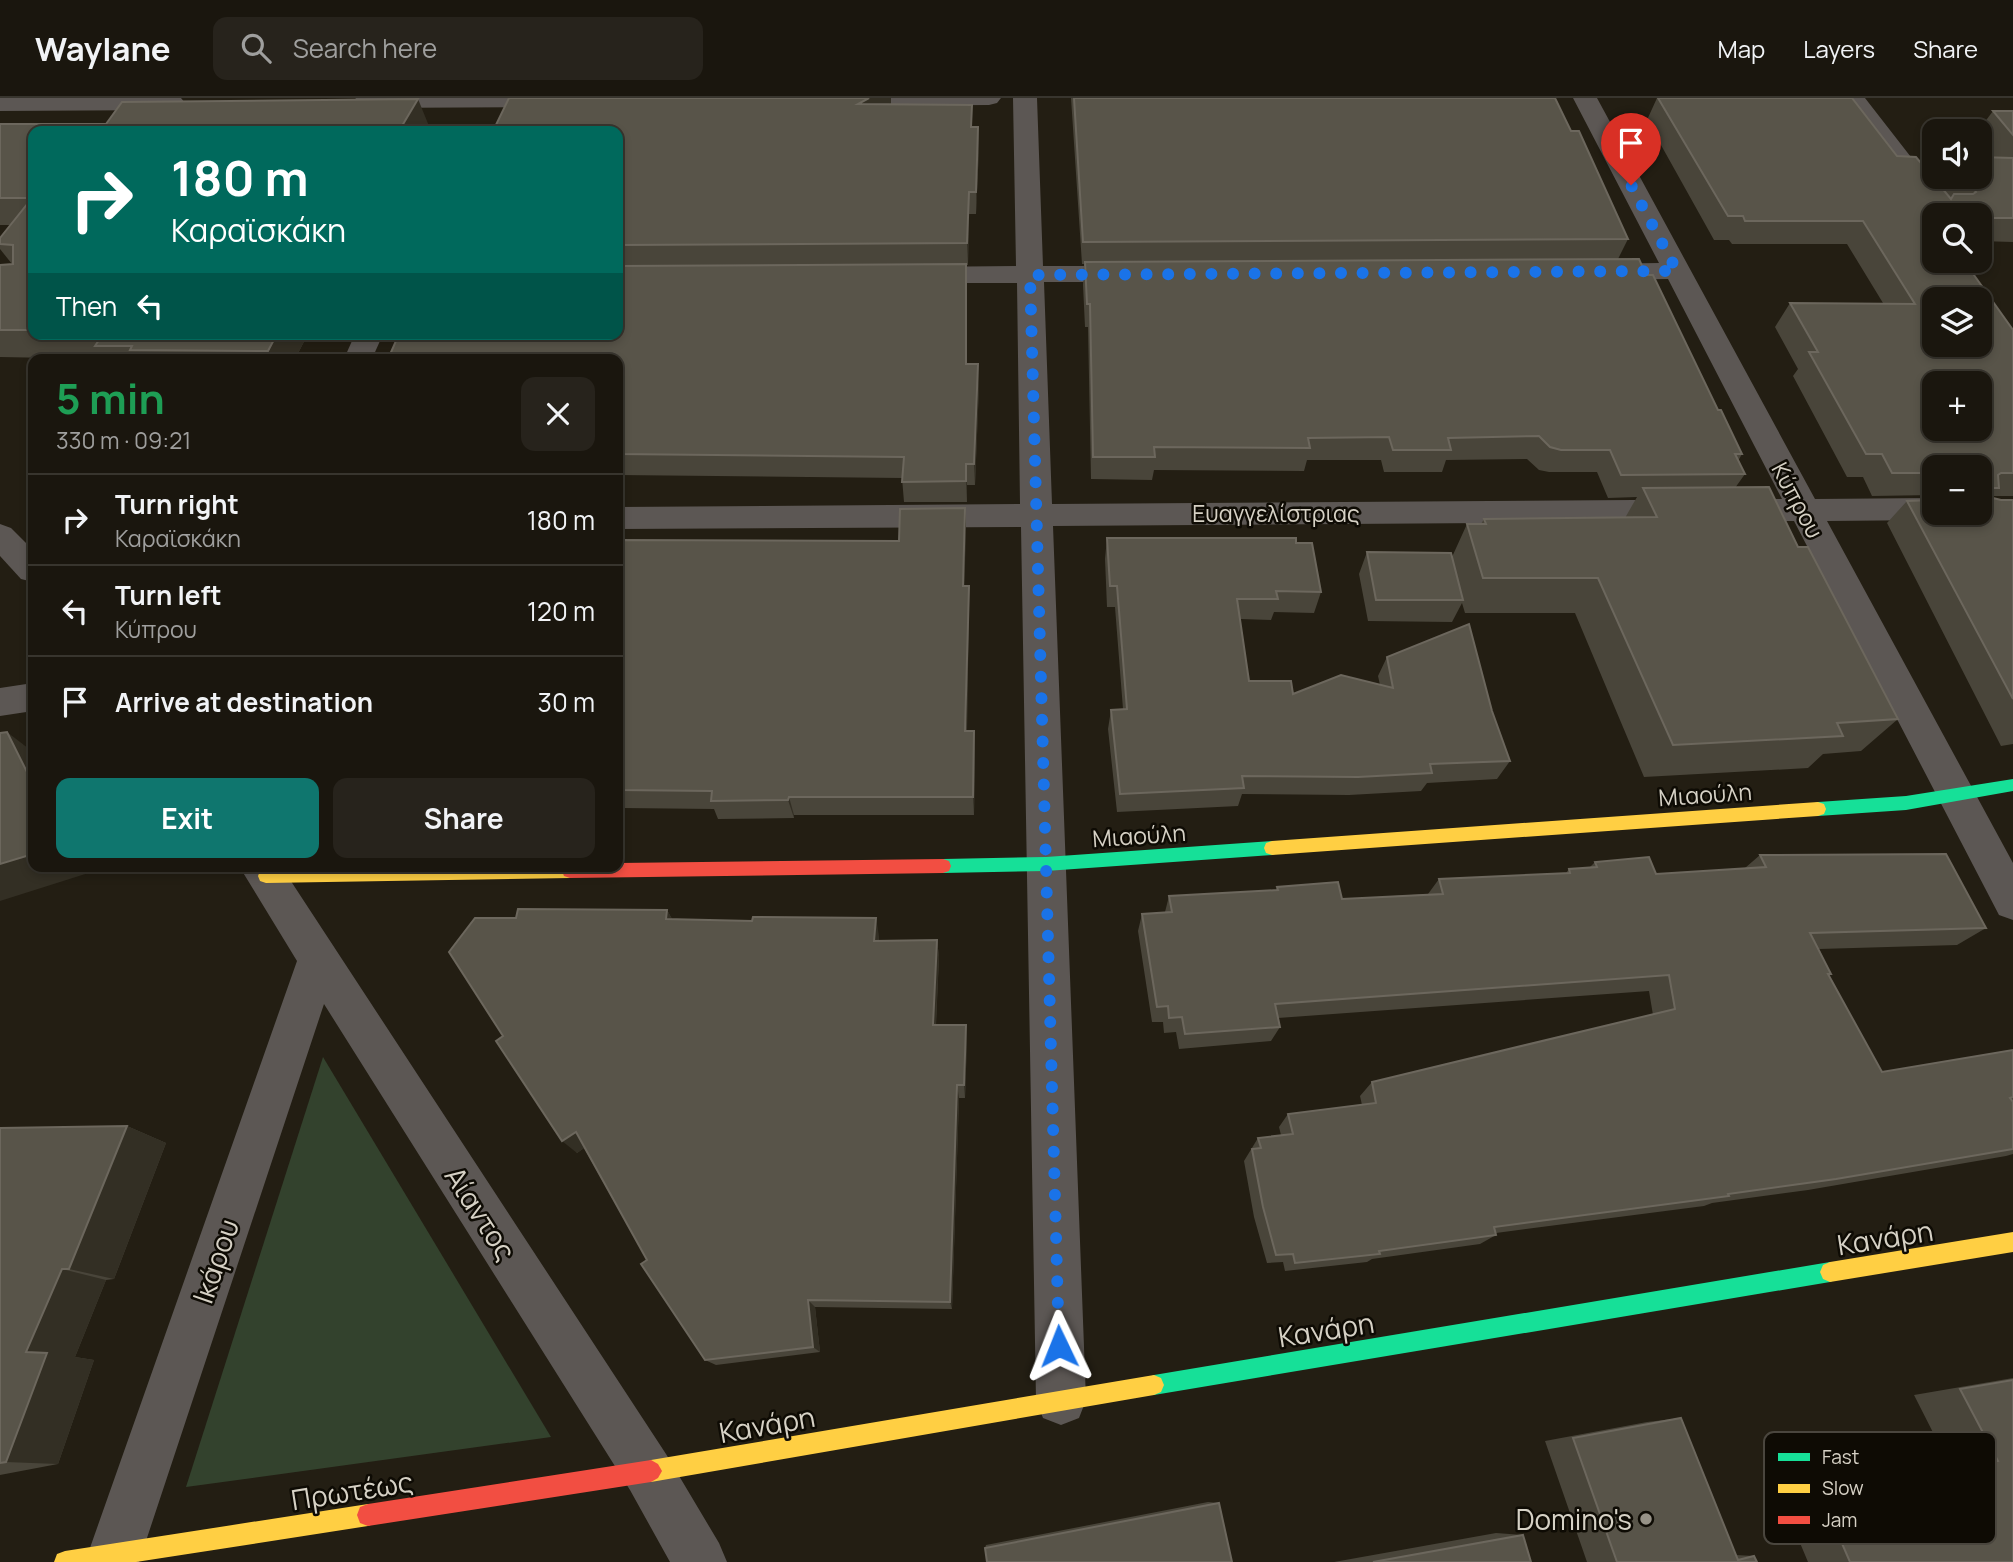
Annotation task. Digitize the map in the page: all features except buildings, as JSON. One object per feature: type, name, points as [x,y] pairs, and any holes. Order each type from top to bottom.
[{"type":"street","points":[[812,99],[989,98]]},
{"type":"street","points":[[1025,98],[1034,515],[1061,1399]]},
{"type":"street","name":"Κύπρου","points":[[1585,98],[2013,902]]},
{"type":"street","points":[[1853,98],[1934,203]]},
{"type":"street","points":[[348,102],[471,107],[582,100]]},
{"type":"street","points":[[0,104],[195,103]]},
{"type":"street","points":[[1567,272],[1677,271]]},
{"type":"street","points":[[892,275],[1167,274]]},
{"type":"street","name":"Ευαγγελίστριας","points":[[623,518],[1922,509]]},
{"type":"street","points":[[0,536],[28,565]]},
{"type":"street","points":[[0,702],[28,699]]},
{"type":"street","name":"Μιαούλη","points":[[623,868],[1046,864],[1906,803],[2013,785]]},
{"type":"street","name":"Αίαντος","points":[[264,872],[648,1472],[700,1562]]},
{"type":"street","name":"Ικάρου","points":[[113,1558],[318,960]]},
{"type":"street","name":"Κανάρη","points":[[648,1472],[1061,1399],[2013,1242]]},
{"type":"street","name":"Πρωτέως","points":[[65,1562],[113,1558],[648,1472]]},
{"type":"green space","points":[[323,1057],[551,1437],[186,1487]]},
{"type":"traffic: fast","points":[[1818,809],[1906,803],[2013,785]]},
{"type":"traffic: fast","points":[[943,866],[1046,864],[1272,848]]},
{"type":"traffic: fast","points":[[1154,1385],[1830,1272]]},
{"type":"traffic: slow","points":[[1272,848],[1818,809]]},
{"type":"traffic: slow","points":[[266,876],[509,872]]},
{"type":"traffic: slow","points":[[1830,1272],[2013,1242]]},
{"type":"traffic: slow","points":[[651,1471],[1154,1385]]},
{"type":"traffic: slow","points":[[65,1562],[368,1515]]},
{"type":"traffic: jam","points":[[623,870],[943,866]]},
{"type":"traffic: jam","points":[[368,1515],[651,1471]]},
{"type":"place","name":"Domino's","points":[[1646,1519]]},
{"type":"route","points":[[1059,1346],[1034,515],[1030,275],[1677,271],[1631,185]]}]
